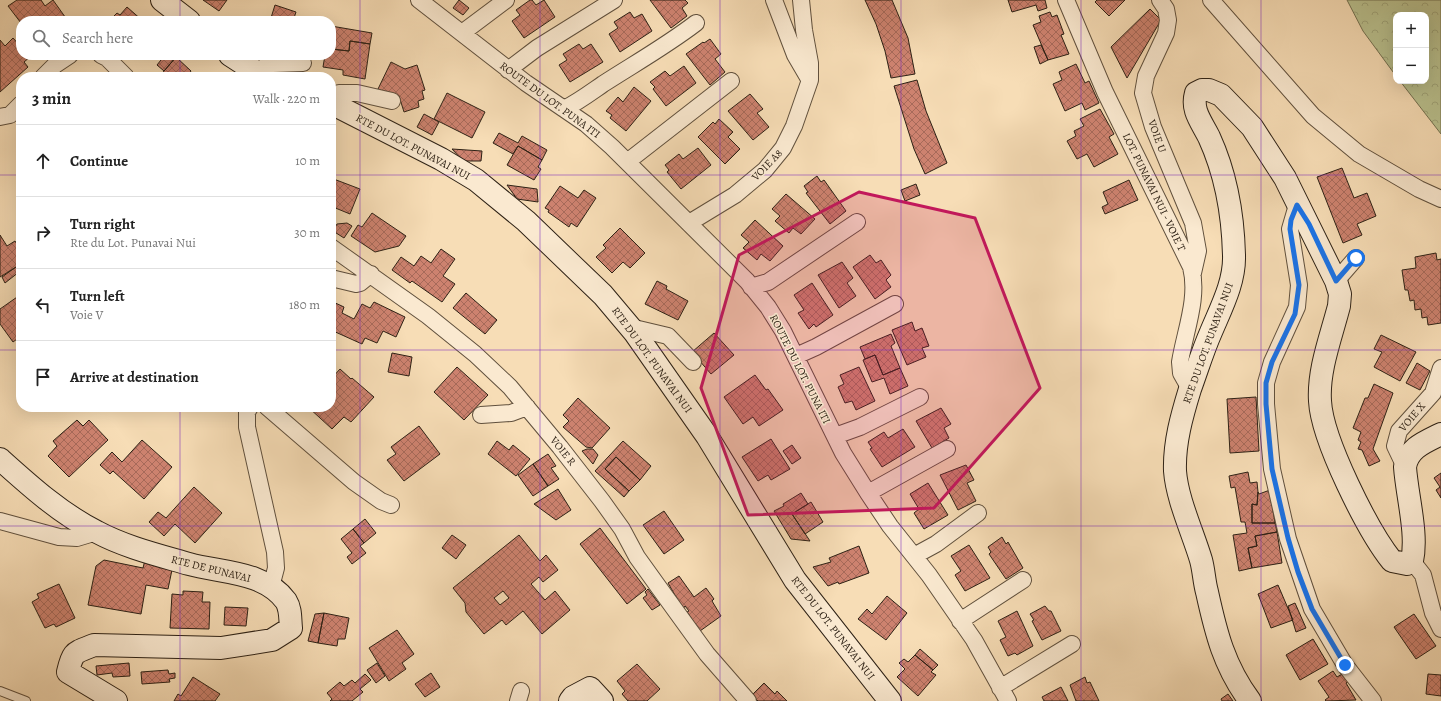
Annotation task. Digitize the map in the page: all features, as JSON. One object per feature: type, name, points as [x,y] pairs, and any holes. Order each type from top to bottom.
[{"type":"main road","points":[[162,0],[183,16]]},
{"type":"main road","points":[[237,60],[255,72]]},
{"type":"main road","name":"RTE DU LOT. PUNAVAI NUI","points":[[1250,701],[1226,663],[1218,643],[1202,566],[1179,493],[1175,472],[1175,454],[1178,434],[1190,390],[1211,332],[1223,305],[1231,280],[1235,258],[1230,204],[1218,159],[1195,111],[1193,102],[1196,92],[1209,90],[1221,95],[1252,127],[1285,178],[1297,205],[1309,224],[1336,281],[1340,294],[1339,306],[1321,381],[1320,401],[1323,422],[1329,442],[1347,481],[1386,553],[1392,561],[1401,564],[1407,564],[1412,561]]},
{"type":"main road","name":"RTE DU LOT. PUNAVAI NUI","points":[[336,106],[441,159],[476,180],[500,198],[552,244],[594,286],[630,327],[706,436],[795,580],[890,701]]},
{"type":"main road","points":[[1412,561],[1415,540],[1405,467],[1412,450],[1441,434]]},
{"type":"main road","name":"RTE DE PUNAVAI","points":[[0,459],[65,512],[97,532],[129,546],[190,564],[249,576],[271,587],[286,602],[290,610],[290,628],[272,640],[221,648],[94,646],[75,652],[71,657],[68,672],[116,701]]},
{"type":"main road","points":[[570,701],[573,697],[590,688],[602,701]]},
{"type":"street","name":"ROUTE DU LOT. PUNA ITI","points":[[419,0],[508,70],[586,124],[689,223],[751,287],[783,331],[835,436],[868,493],[890,526],[914,556],[974,640],[1004,695]]},
{"type":"street","points":[[462,33],[506,0]]},
{"type":"street","points":[[508,70],[537,48],[614,0]]},
{"type":"street","points":[[774,0],[795,55],[810,80]]},
{"type":"street","name":"VOIE A8","points":[[689,223],[735,195],[765,170],[784,148],[794,126],[810,80],[810,63],[804,30],[801,0]]},
{"type":"street","name":"LOT. PUNAVAI NUI - VOIE T","points":[[1066,0],[1105,92],[1193,273],[1195,280],[1194,296],[1180,362],[1181,373],[1190,390]]},
{"type":"street","name":"VOIE U","points":[[1160,0],[1166,9],[1168,20],[1166,33],[1146,76],[1143,93],[1153,127],[1193,223],[1198,251],[1193,273]]},
{"type":"street","points":[[1211,0],[1313,116],[1359,154],[1419,189],[1441,199]]},
{"type":"street","points":[[564,109],[582,100],[603,84],[671,43],[696,23]]},
{"type":"street","points":[[48,72],[62,60]]},
{"type":"street","points":[[109,60],[121,72]]},
{"type":"street","points":[[261,72],[274,64],[303,63]]},
{"type":"street","points":[[627,162],[731,81]]},
{"type":"street","points":[[336,96],[339,93],[357,93],[392,101]]},
{"type":"street","points":[[0,117],[10,114],[16,109]]},
{"type":"street","points":[[1297,205],[1291,220],[1290,229],[1299,285],[1296,307],[1272,362],[1266,383],[1266,404],[1272,469],[1288,538],[1312,609],[1345,665],[1374,701]]},
{"type":"street","points":[[751,287],[768,282],[857,222]]},
{"type":"street","name":"VOIE R","points":[[336,250],[371,274],[475,354],[510,387],[602,501],[622,529],[637,557],[708,654],[748,701]]},
{"type":"street","points":[[1336,281],[1356,258]]},
{"type":"street","points":[[336,279],[356,284],[360,283],[371,274]]},
{"type":"street","points":[[796,356],[816,348],[895,304]]},
{"type":"street","points":[[630,327],[668,336],[693,362]]},
{"type":"street","name":"VOIE X","points":[[1405,467],[1395,446],[1399,431],[1433,393],[1441,368]]},
{"type":"street","points":[[835,436],[860,427],[920,397]]},
{"type":"street","points":[[481,415],[511,413],[527,407]]},
{"type":"street","points":[[247,412],[247,426],[276,552],[276,568],[271,587]]},
{"type":"street","points":[[273,412],[354,482],[381,501],[391,505]]},
{"type":"street","points":[[868,493],[947,449]]},
{"type":"street","points":[[914,556],[936,544],[978,513]]},
{"type":"street","points":[[0,521],[59,537],[77,538],[97,532]]},
{"type":"street","points":[[1412,561],[1423,575],[1433,613],[1441,629]]},
{"type":"street","points":[[960,621],[1023,580]]},
{"type":"street","points":[[1004,695],[1072,644]]},
{"type":"lane","points":[[0,691],[26,701]]},
{"type":"highlighted area","points":[[859,192],[975,218],[1040,388],[934,508],[748,515],[701,388],[739,255]]},
{"type":"green space","points":[[1347,0],[1441,0],[1441,134],[1402,84],[1429,84],[1429,12],[1393,12],[1393,72],[1363,31]]},
{"type":"building","points":[[17,0],[41,0],[45,6],[53,0],[64,16],[16,16],[8,6]]},
{"type":"building","points":[[203,0],[227,0],[219,11]]},
{"type":"building","points":[[459,0],[469,8],[463,15],[453,8]]},
{"type":"building","points":[[532,0],[536,5],[544,0],[555,17],[524,38],[512,21],[520,15],[516,10]]},
{"type":"building","points":[[650,0],[685,0],[688,3],[682,8],[687,16],[671,28]]},
{"type":"building","points":[[865,0],[892,0],[908,38],[915,74],[891,78],[885,51],[876,24]]},
{"type":"building","points":[[1008,0],[1045,0],[1047,8],[1038,11],[1036,5],[1012,12]]},
{"type":"building","points":[[1097,0],[1125,0],[1109,16],[1095,2]]},
{"type":"building","points":[[275,5],[296,12],[295,16],[272,16]]},
{"type":"building","points":[[127,7],[137,16],[114,16],[117,13],[120,15]]},
{"type":"building","points":[[1150,9],[1161,20],[1127,78],[1111,47]]},
{"type":"building","points":[[630,12],[634,18],[642,14],[652,31],[620,52],[609,34],[618,28],[614,22]]},
{"type":"building","points":[[1050,12],[1052,17],[1057,15],[1064,34],[1061,35],[1069,54],[1048,60],[1033,25],[1041,22],[1039,16]]},
{"type":"building","points":[[336,27],[372,33],[370,44],[350,41],[349,51],[336,50]]},
{"type":"building","points":[[13,38],[16,41],[16,60],[26,60],[24,62],[28,67],[22,72],[16,72],[16,78],[0,92],[0,40],[5,46]]},
{"type":"building","points":[[710,39],[721,54],[715,59],[725,72],[710,85],[686,54]]},
{"type":"building","points":[[350,41],[370,44],[365,79],[343,75],[343,70],[323,67],[324,60],[336,60],[336,50],[349,51]]},
{"type":"building","points":[[579,44],[583,49],[591,44],[603,62],[570,82],[559,65],[567,60],[563,54]]},
{"type":"building","points":[[1041,45],[1048,60],[1040,64],[1034,47]]},
{"type":"building","points":[[161,60],[173,60],[164,71],[157,65]]},
{"type":"building","points":[[173,60],[179,60],[191,71],[190,72],[163,72]]},
{"type":"building","points":[[391,62],[405,69],[417,65],[425,90],[422,91],[424,99],[418,101],[419,107],[404,112],[399,96],[396,97],[378,89]]},
{"type":"building","points":[[1076,64],[1085,83],[1089,81],[1099,103],[1085,110],[1082,103],[1065,111],[1053,84],[1062,80],[1059,72]]},
{"type":"building","points":[[684,66],[696,83],[666,106],[653,89],[655,87],[650,82],[665,71],[670,76]]},
{"type":"building","points":[[917,80],[926,111],[947,163],[925,174],[914,149],[894,86]]},
{"type":"building","points":[[634,87],[651,101],[626,131],[610,118],[612,115],[606,111],[618,97],[623,102]]},
{"type":"building","points":[[447,93],[485,112],[472,138],[434,119]]},
{"type":"building","points":[[750,94],[763,109],[757,113],[769,127],[753,140],[728,111]]},
{"type":"building","points":[[1100,109],[1114,134],[1109,137],[1118,154],[1094,167],[1087,154],[1077,159],[1067,141],[1076,136],[1074,131],[1084,126],[1080,119]]},
{"type":"building","points":[[424,114],[439,122],[432,135],[417,127]]},
{"type":"building","points":[[719,119],[733,132],[728,137],[740,149],[725,164],[698,137],[713,122],[715,124]]},
{"type":"building","points":[[499,133],[518,143],[522,136],[547,150],[542,160],[518,146],[513,154],[493,143]]},
{"type":"building","points":[[518,146],[542,160],[538,167],[541,169],[534,180],[507,165]]},
{"type":"building","points":[[698,148],[711,165],[681,189],[667,172],[669,170],[665,165],[679,154],[683,159]]},
{"type":"building","points":[[452,149],[482,151],[481,161],[463,161]]},
{"type":"building","points":[[1342,168],[1354,198],[1367,193],[1376,216],[1357,224],[1362,235],[1343,243],[1317,177]]},
{"type":"building","points":[[817,176],[821,182],[824,180],[846,211],[830,224],[806,193],[808,192],[804,186]]},
{"type":"building","points":[[336,180],[360,189],[350,214],[336,208]]},
{"type":"building","points":[[1129,180],[1138,200],[1105,214],[1102,207],[1108,204],[1103,192]]},
{"type":"building","points":[[916,184],[920,195],[905,201],[901,190]]},
{"type":"building","points":[[507,185],[537,189],[538,202],[517,199]]},
{"type":"building","points":[[560,186],[578,198],[584,190],[596,198],[577,227],[571,223],[569,227],[548,212],[549,210],[545,208]]},
{"type":"building","points":[[786,194],[815,219],[801,234],[793,228],[789,233],[775,221],[780,216],[772,209]]},
{"type":"building","points":[[372,213],[406,236],[399,246],[375,252],[351,236],[358,225],[362,227]]},
{"type":"building","points":[[755,220],[783,246],[770,261],[761,254],[757,260],[743,248],[749,242],[741,235]]},
{"type":"building","points":[[347,223],[352,226],[344,238],[336,233],[337,224]]},
{"type":"building","points":[[620,228],[645,253],[630,268],[623,262],[612,273],[596,257],[606,248],[603,245]]},
{"type":"building","points":[[0,235],[7,246],[15,241],[16,243],[16,267],[0,277]]},
{"type":"building","points":[[441,249],[455,259],[443,276],[455,284],[442,302],[412,281],[410,283],[392,270],[401,257],[414,266],[421,256],[431,263]]},
{"type":"building","points":[[1436,253],[1437,260],[1441,259],[1441,323],[1428,325],[1427,317],[1422,318],[1421,309],[1415,310],[1414,300],[1410,301],[1408,290],[1405,290],[1402,270],[1416,268],[1415,257]]},
{"type":"building","points":[[870,255],[876,263],[881,260],[891,275],[886,280],[891,287],[875,299],[853,267]]},
{"type":"building","points":[[842,262],[853,278],[847,283],[856,296],[839,308],[818,275]]},
{"type":"building","points":[[16,267],[16,274],[5,283],[2,277]]},
{"type":"building","points":[[657,281],[667,286],[666,289],[688,301],[678,320],[645,304]]},
{"type":"building","points":[[812,283],[833,315],[816,327],[814,324],[809,329],[798,313],[804,310],[794,295]]},
{"type":"building","points":[[466,293],[497,320],[485,334],[453,308]]},
{"type":"building","points":[[16,298],[16,340],[13,342],[0,324],[0,309]]},
{"type":"building","points":[[374,302],[405,317],[396,337],[383,331],[377,343],[365,338],[362,344],[336,332],[336,303],[344,307],[342,313],[354,319],[362,304],[370,308]]},
{"type":"building","points":[[912,322],[915,331],[922,328],[929,346],[922,348],[926,357],[907,365],[892,330]]},
{"type":"building","points":[[714,333],[734,355],[711,374],[692,352]]},
{"type":"building","points":[[891,334],[895,343],[891,346],[900,368],[883,375],[875,355],[865,359],[860,347]]},
{"type":"building","points":[[1381,335],[1416,352],[1400,381],[1374,367],[1382,352],[1374,349]]},
{"type":"building","points":[[392,353],[412,357],[409,376],[388,372]]},
{"type":"building","points":[[875,355],[883,375],[900,368],[908,386],[890,394],[884,378],[872,382],[863,360]]},
{"type":"building","points":[[1417,363],[1430,371],[1420,390],[1406,383]]},
{"type":"building","points":[[457,367],[488,395],[464,420],[434,392]]},
{"type":"building","points":[[859,367],[875,401],[856,410],[852,401],[845,403],[838,387],[844,384],[840,375]]},
{"type":"building","points":[[340,369],[374,397],[351,422],[344,417],[332,429],[313,412],[336,412],[336,373]]},
{"type":"building","points":[[755,375],[766,390],[768,389],[783,410],[759,426],[753,417],[743,424],[724,397]]},
{"type":"building","points":[[1374,384],[1393,393],[1373,449],[1380,461],[1369,466],[1362,450],[1358,449],[1361,442],[1358,440],[1361,432],[1353,428],[1365,398],[1368,398]]},
{"type":"building","points":[[1256,397],[1259,451],[1230,453],[1227,399]]},
{"type":"building","points":[[578,398],[610,428],[592,448],[586,447],[563,427],[569,421],[563,415]]},
{"type":"building","points":[[941,408],[951,424],[944,428],[949,438],[932,448],[916,421]]},
{"type":"building","points":[[77,420],[83,426],[89,420],[108,440],[69,477],[48,456],[57,446],[53,441]]},
{"type":"building","points":[[419,426],[440,454],[404,481],[387,460],[396,454],[391,447]]},
{"type":"building","points":[[903,429],[915,447],[882,467],[870,449],[872,448],[868,442],[884,432],[888,438]]},
{"type":"building","points":[[771,439],[790,469],[771,480],[768,475],[758,481],[742,457]]},
{"type":"building","points":[[142,440],[172,467],[144,499],[113,471],[110,474],[100,465],[112,452],[122,462]]},
{"type":"building","points":[[497,441],[509,450],[513,445],[530,459],[516,476],[488,454]]},
{"type":"building","points":[[623,441],[651,466],[640,480],[616,457],[605,469],[629,491],[624,497],[595,471]]},
{"type":"building","points":[[792,445],[801,458],[792,464],[783,451]]},
{"type":"building","points":[[593,449],[598,455],[593,464],[582,451]]},
{"type":"building","points":[[548,454],[556,466],[551,468],[559,479],[548,486],[533,464]]},
{"type":"building","points":[[616,457],[640,480],[629,491],[605,469]]},
{"type":"building","points":[[533,464],[548,486],[533,496],[518,475]]},
{"type":"building","points":[[966,465],[974,480],[967,483],[976,501],[958,510],[940,475]]},
{"type":"building","points":[[1248,472],[1250,483],[1257,482],[1258,492],[1257,505],[1252,504],[1252,523],[1275,523],[1277,532],[1255,536],[1257,546],[1248,548],[1252,568],[1239,571],[1233,535],[1247,533],[1245,522],[1241,522],[1235,487],[1231,488],[1229,476]]},
{"type":"building","points":[[1441,473],[1441,498],[1436,490],[1440,487],[1434,478]]},
{"type":"building","points":[[928,483],[948,515],[924,529],[914,513],[919,509],[910,494]]},
{"type":"building","points":[[194,487],[222,513],[195,543],[175,524],[164,536],[149,522],[158,512],[166,518]]},
{"type":"building","points":[[558,489],[571,510],[556,520],[534,504]]},
{"type":"building","points":[[1270,490],[1275,523],[1252,523],[1252,504],[1257,505],[1258,492],[1259,494]]},
{"type":"building","points":[[801,493],[808,504],[792,514],[810,541],[791,539],[774,511],[784,506],[783,504]]},
{"type":"building","points":[[811,502],[823,522],[805,534],[792,514]]},
{"type":"building","points":[[664,511],[684,540],[664,554],[643,525]]},
{"type":"building","points":[[365,519],[376,533],[364,543],[353,529]]},
{"type":"building","points":[[600,528],[646,589],[627,604],[580,544]]},
{"type":"building","points":[[353,529],[364,543],[360,546],[366,553],[352,564],[347,557],[352,553],[341,539]]},
{"type":"building","points":[[1277,532],[1282,563],[1252,568],[1248,548],[1257,546],[1255,536]]},
{"type":"building","points":[[452,535],[466,545],[456,559],[442,548]]},
{"type":"building","points":[[519,535],[540,561],[546,555],[558,570],[543,582],[539,577],[531,584],[545,600],[555,591],[570,610],[542,634],[523,611],[506,625],[502,620],[484,634],[466,612],[465,603],[453,588]],"holes":[[[503,591],[509,598],[500,605],[494,598]]]},
{"type":"building","points":[[1002,537],[1006,544],[1008,542],[1023,568],[1006,579],[989,554],[991,552],[988,547]]},
{"type":"building","points":[[969,545],[990,578],[965,591],[955,575],[961,571],[951,556]]},
{"type":"building","points":[[859,546],[869,573],[839,584],[838,582],[828,586],[813,567],[831,562],[829,558]]},
{"type":"building","points":[[104,560],[143,568],[145,560],[173,565],[168,589],[146,585],[141,614],[88,605],[96,566]]},
{"type":"building","points":[[679,576],[694,597],[706,588],[714,599],[712,601],[721,616],[700,631],[687,612],[689,611],[685,606],[683,609],[668,583]]},
{"type":"building","points":[[59,584],[75,618],[56,627],[54,624],[45,628],[32,602],[39,598],[37,594]]},
{"type":"building","points":[[1278,585],[1293,620],[1271,628],[1258,594]]},
{"type":"building","points":[[648,589],[660,605],[652,610],[643,598],[647,595],[645,592]]},
{"type":"building","points":[[183,591],[203,592],[202,602],[210,602],[209,629],[170,628],[172,594],[183,595]]},
{"type":"building","points":[[887,596],[907,613],[886,640],[858,619],[867,609],[872,614]]},
{"type":"building","points":[[1295,603],[1306,628],[1296,632],[1288,606]]},
{"type":"building","points":[[1045,606],[1049,611],[1051,611],[1061,631],[1042,640],[1030,614]]},
{"type":"building","points":[[225,607],[248,608],[246,626],[224,625]]},
{"type":"building","points":[[1017,611],[1033,646],[1017,655],[1015,653],[1008,656],[1000,640],[1006,637],[998,621]]},
{"type":"building","points":[[324,613],[318,643],[308,641],[315,614]]},
{"type":"building","points":[[324,613],[349,618],[345,639],[338,639],[337,646],[318,643]]},
{"type":"building","points":[[1414,614],[1436,646],[1416,659],[1394,627]]},
{"type":"building","points":[[397,630],[414,654],[402,663],[406,669],[389,681],[369,648]]},
{"type":"building","points":[[1313,639],[1328,664],[1300,680],[1286,655]]},
{"type":"building","points":[[920,649],[938,665],[933,670],[915,655]]},
{"type":"building","points":[[915,655],[933,670],[931,672],[936,675],[918,696],[897,677],[905,669],[899,663],[904,659],[908,662]]},
{"type":"building","points":[[129,663],[130,676],[113,677],[112,673],[97,675],[96,666]]},
{"type":"building","points":[[377,663],[385,676],[376,683],[367,670]]},
{"type":"building","points":[[637,664],[660,689],[647,701],[628,701],[622,694],[625,691],[617,681]]},
{"type":"building","points":[[168,670],[169,674],[175,673],[175,678],[169,679],[170,682],[142,684],[141,672]]},
{"type":"building","points":[[1333,671],[1337,677],[1344,673],[1349,681],[1346,683],[1356,700],[1325,700],[1329,697],[1318,681]]},
{"type":"building","points":[[431,673],[440,687],[425,697],[415,684]]},
{"type":"building","points":[[365,674],[371,680],[360,689],[363,692],[352,701],[330,701],[332,699],[327,693],[340,682],[344,686],[352,680],[355,683]]},
{"type":"building","points":[[1428,674],[1441,675],[1441,696],[1426,694]]},
{"type":"building","points":[[193,677],[220,694],[215,701],[174,701],[178,694],[181,696]]},
{"type":"building","points":[[1085,677],[1087,683],[1090,682],[1099,701],[1076,701],[1070,685]]},
{"type":"building","points":[[764,683],[775,694],[777,691],[787,701],[758,701],[752,695]]},
{"type":"building","points":[[1061,687],[1068,701],[1044,701],[1042,697]]},
{"type":"building","points":[[1228,694],[1233,701],[1222,701],[1221,699]]},
{"type":"route","points":[[1345,665],[1312,609],[1298,572],[1288,538],[1272,469],[1266,404],[1266,383],[1272,362],[1295,314],[1299,285],[1296,258],[1290,229],[1291,220],[1297,205],[1309,224],[1336,281],[1356,258]]}]
